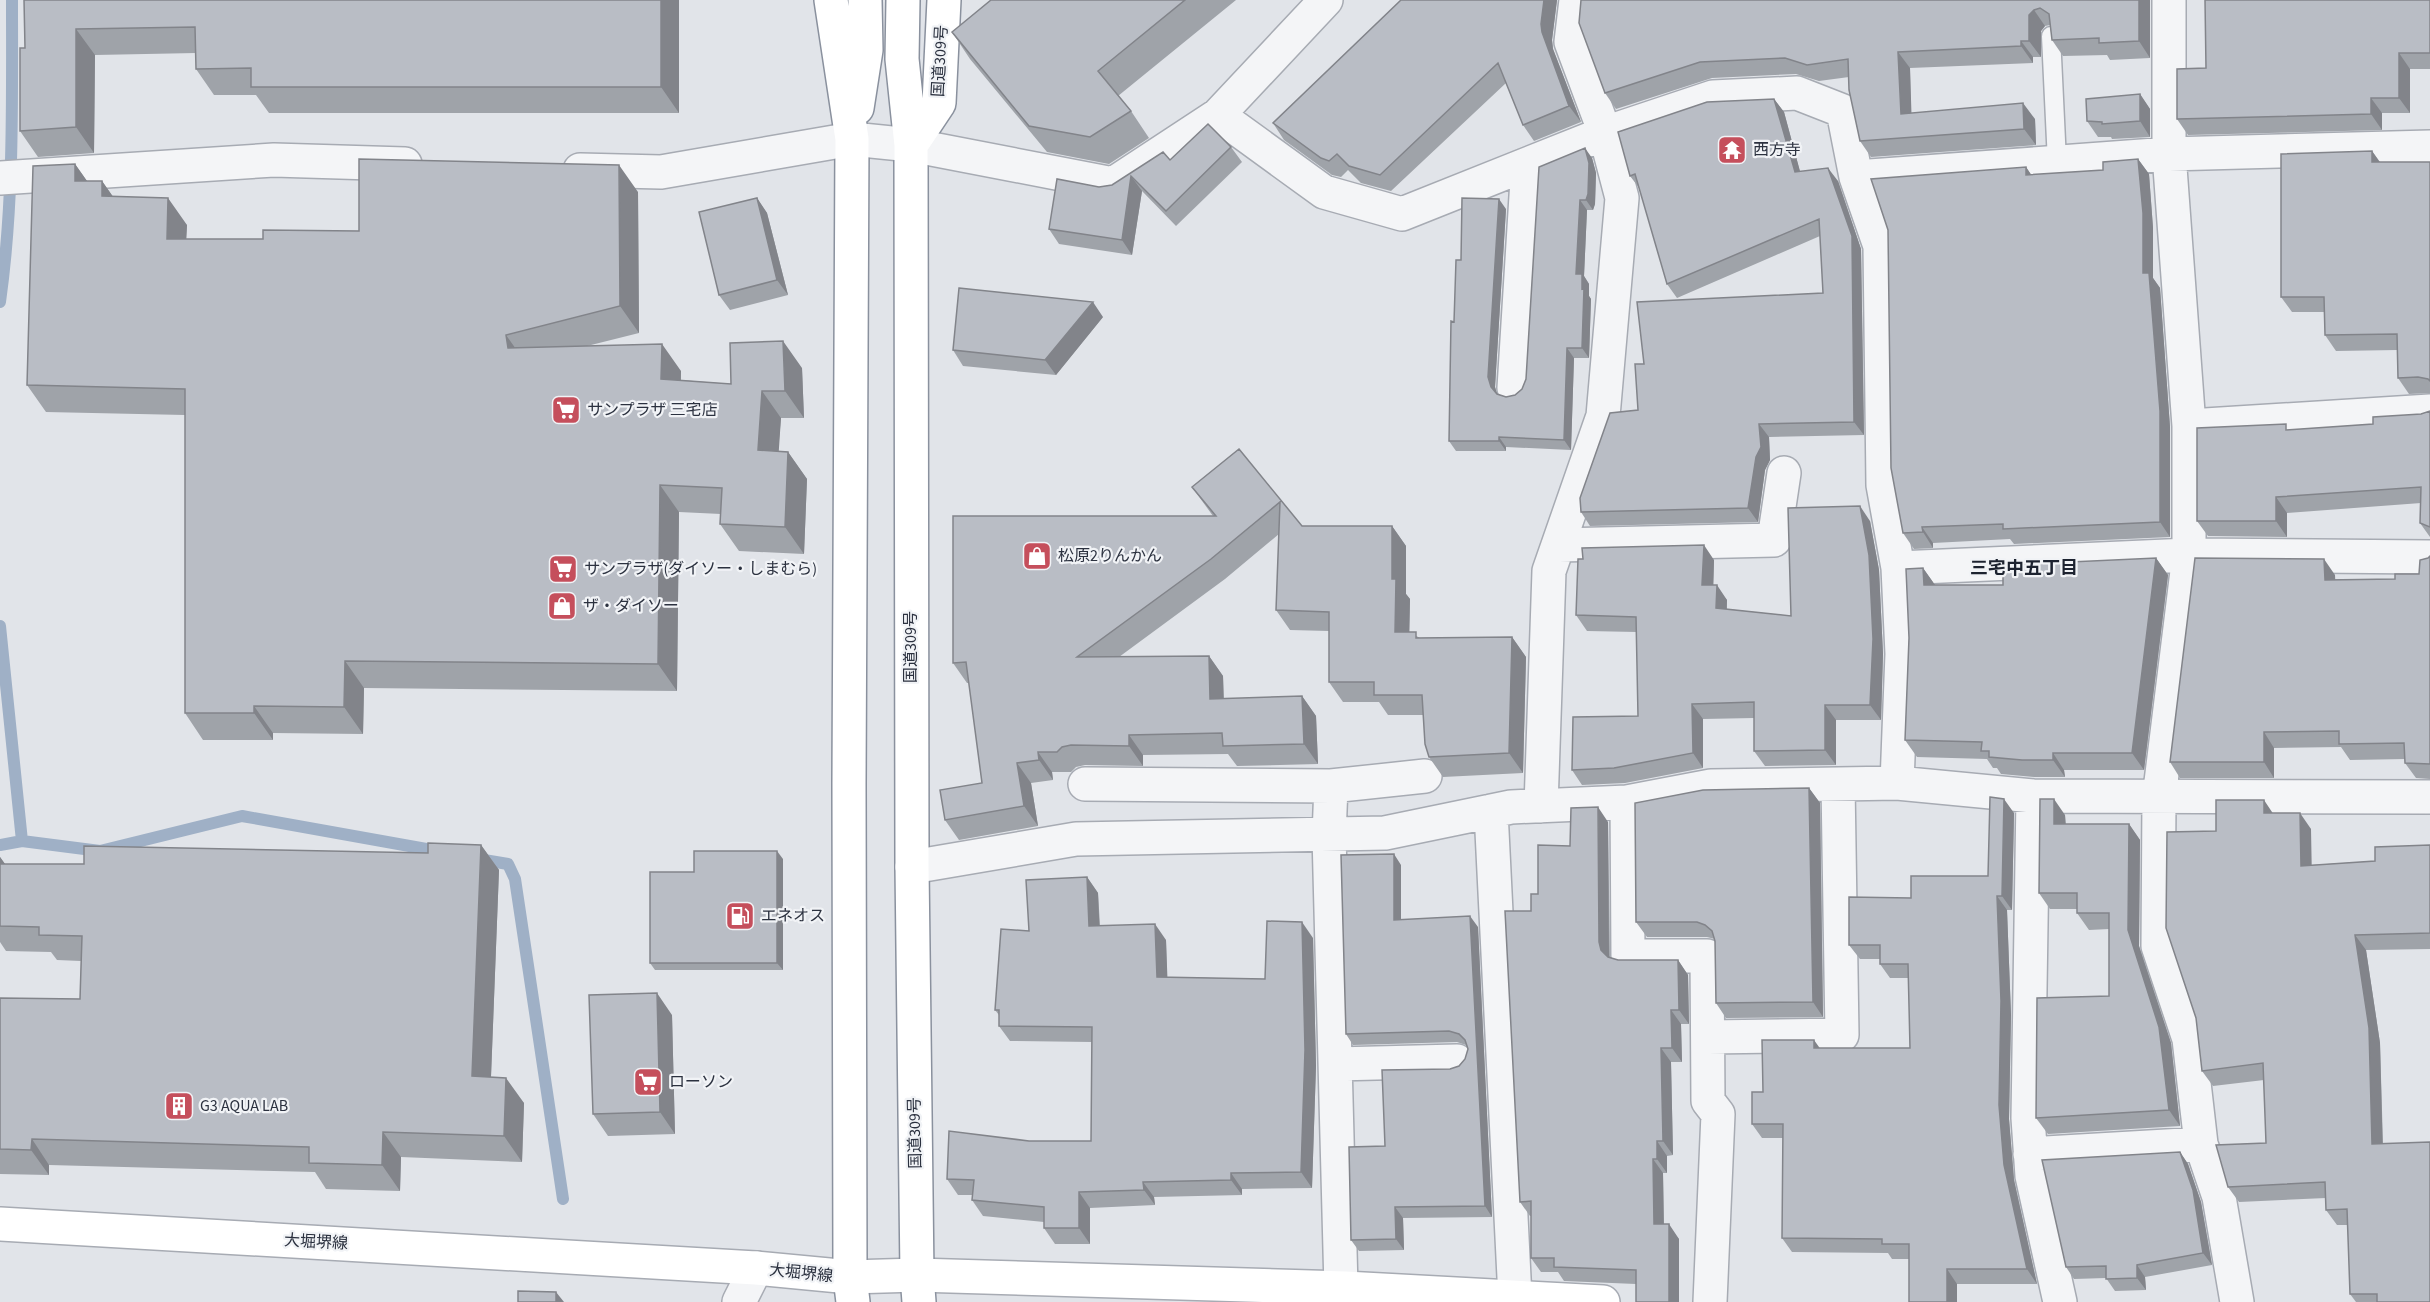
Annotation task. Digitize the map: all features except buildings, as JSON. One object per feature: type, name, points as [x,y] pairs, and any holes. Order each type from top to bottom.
[{"type":"main road","points":[[831,0],[852,140]]},
{"type":"main road","points":[[851,1290],[849,784],[852,140],[866,51],[865,0]]},
{"type":"main road","points":[[903,0],[902,59],[911,145]]},
{"type":"main road","name":"国道309号","points":[[918,1289],[912,867],[911,145],[939,103],[944,0]]},
{"type":"main road","name":"大堀堺線","points":[[0,1224],[756,1268],[851,1290],[1343,1293],[1603,1302]]},
{"type":"street","points":[[555,169],[661,172],[852,140],[911,145],[1113,184],[1218,115],[1326,0]]},
{"type":"street","points":[[1541,806],[1549,571],[1603,416],[1622,198],[1605,133],[1571,42],[1576,0]]},
{"type":"street","points":[[2169,0],[2169,154],[2189,426],[2189,555],[2159,798],[2158,946],[2189,1039],[2201,1144],[2218,1197],[2237,1302]]},
{"type":"street","points":[[1218,115],[1324,192],[1402,214],[1605,133],[1713,97],[1797,93],[1843,111],[1856,177],[1881,246],[1883,485],[1898,568],[1902,654],[1897,783]]},
{"type":"street","points":[[1856,177],[2169,154],[2430,147]]},
{"type":"street","points":[[0,178],[274,160],[438,165]]},
{"type":"street","points":[[1514,388],[1527,164]]},
{"type":"street","points":[[2189,426],[2430,411]]},
{"type":"street","points":[[1559,545],[1774,540],[1784,473]]},
{"type":"street","points":[[1898,568],[2189,555],[2430,557]]},
{"type":"street","points":[[1085,784],[1331,786],[1425,776]]},
{"type":"street","points":[[912,867],[1076,839],[1385,833],[1511,807],[1627,802],[1711,786],[1897,783],[2033,796],[2430,797]]},
{"type":"street","points":[[1708,1037],[1842,1035],[1838,784]]},
{"type":"street","points":[[1331,786],[1329,835],[1343,1293]]},
{"type":"street","points":[[2033,796],[2028,1118],[2032,1176],[2060,1302]]},
{"type":"street","points":[[1627,802],[1628,956],[1707,956],[1708,1101],[1718,1114],[1710,1302]]},
{"type":"street","points":[[1491,811],[1522,1299]]},
{"type":"street","points":[[1335,1064],[1457,1061]]},
{"type":"street","points":[[2030,1154],[2201,1144]]},
{"type":"street","points":[[739,1302],[756,1268]]},
{"type":"lane","points":[[2051,36],[2057,162]]},
{"type":"waterway","points":[[0,302],[10,189],[12,0]]},
{"type":"waterway","points":[[0,626],[22,841]]},
{"type":"waterway","points":[[0,845],[22,841],[100,851],[242,816],[443,852]]},
{"type":"waterway","points":[[478,859],[508,864],[515,879],[563,1199]]},
{"type":"place","name":"西方寺","points":[[1732,150]]},
{"type":"place","name":"サンプラザ 三宅店","points":[[566,410]]},
{"type":"place","name":"松原2りんかん","points":[[1037,556]]},
{"type":"place","name":"サンプラザ(ダイソー・しまむら)","points":[[563,569]]},
{"type":"place","name":"ザ・ダイソー","points":[[562,606]]},
{"type":"place","name":"エネオス","points":[[740,916]]},
{"type":"place","name":"ローソン","points":[[648,1082]]},
{"type":"place","name":"G3 AQUA LAB","points":[[179,1106]]},
{"type":"district","name":"三宅中五丁目","points":[[2024,568]]}]
